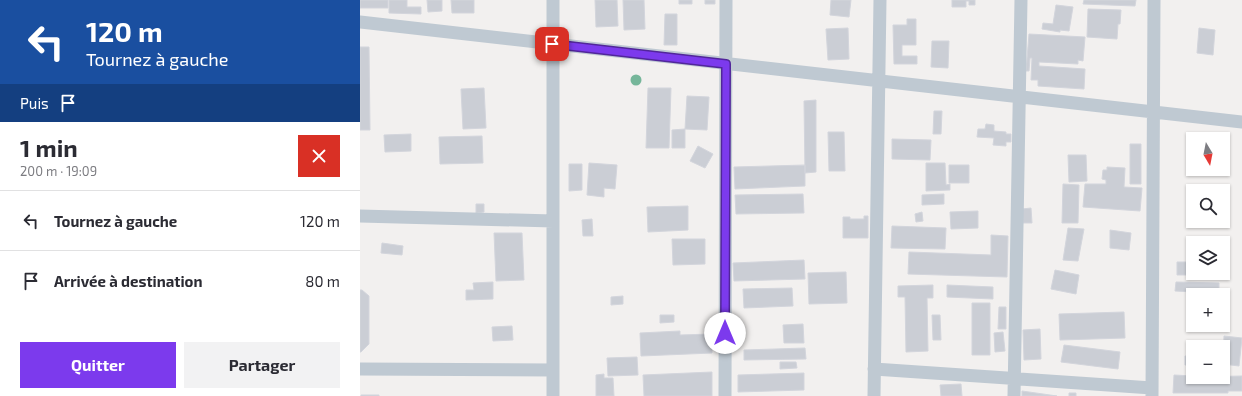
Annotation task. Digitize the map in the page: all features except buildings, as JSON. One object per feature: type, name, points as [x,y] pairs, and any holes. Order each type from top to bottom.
[{"type":"street","points":[[553,0],[553,396]]},
{"type":"street","points":[[724,396],[726,0]]},
{"type":"street","points":[[874,396],[880,0]]},
{"type":"street","points":[[1014,396],[1022,0]]},
{"type":"street","points":[[874,369],[1014,379],[1152,392],[1154,0]]},
{"type":"street","points":[[360,22],[1242,122]]},
{"type":"street","points":[[360,216],[553,221]]},
{"type":"street","points":[[360,369],[553,370]]},
{"type":"route","points":[[552,44],[726,64],[725,333]]}]
